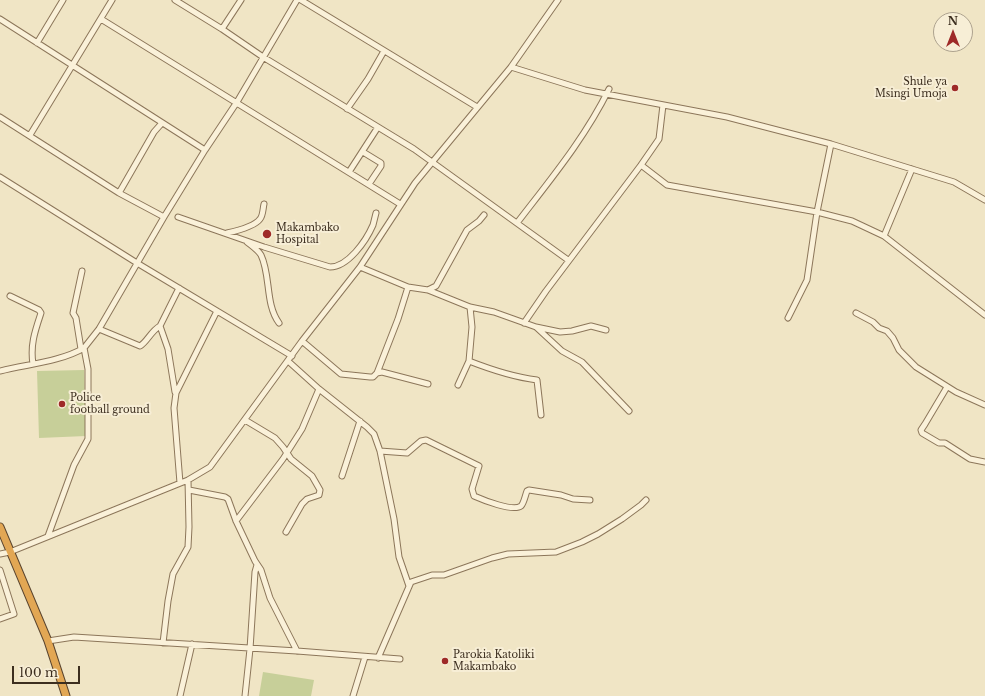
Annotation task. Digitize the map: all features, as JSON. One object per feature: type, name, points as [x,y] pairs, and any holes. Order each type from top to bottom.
[{"type":"highway","points":[[0,527],[48,641],[66,696]]},
{"type":"street","points":[[37,43],[63,0]]},
{"type":"street","points":[[30,135],[112,0]]},
{"type":"street","points":[[176,0],[257,51]]},
{"type":"street","points":[[222,29],[241,0]]},
{"type":"street","points":[[0,371],[64,356],[83,348],[99,329],[164,217],[205,150],[237,102],[297,0]]},
{"type":"street","points":[[301,0],[477,107]]},
{"type":"street","points":[[0,554],[10,552],[188,480],[210,467],[302,341],[360,267],[400,204],[477,107],[512,67],[558,0]]},
{"type":"street","points":[[0,19],[205,150]]},
{"type":"street","points":[[101,19],[400,204]]},
{"type":"street","points":[[222,29],[263,57],[414,149],[568,260]]},
{"type":"street","points":[[347,109],[368,79],[384,51]]},
{"type":"street","points":[[512,67],[585,90],[608,92],[663,105],[726,117],[831,144],[954,182],[984,198]]},
{"type":"street","points":[[517,223],[580,141],[608,92]]},
{"type":"street","points":[[524,323],[568,260],[641,165],[658,139],[663,105]]},
{"type":"street","points":[[0,117],[119,193],[164,217]]},
{"type":"street","points":[[119,193],[154,132],[162,123]]},
{"type":"street","points":[[349,172],[378,127]]},
{"type":"street","points":[[788,318],[807,280],[817,212],[831,144]]},
{"type":"street","points":[[363,152],[381,163],[381,166],[369,184]]},
{"type":"street","points":[[641,165],[667,185],[817,212],[852,221],[884,236],[985,315]]},
{"type":"street","points":[[884,236],[912,169]]},
{"type":"street","points":[[0,177],[137,263],[292,356]]},
{"type":"street","points":[[226,234],[256,223],[261,219],[264,204]]},
{"type":"street","points":[[178,217],[264,247],[330,267],[337,267],[348,261],[357,250],[373,225],[376,213]]},
{"type":"street","points":[[428,290],[436,286],[467,230],[480,221],[484,215]]},
{"type":"street","points":[[245,240],[260,254],[272,306],[279,323]]},
{"type":"street","points":[[360,267],[408,288],[428,290],[470,307],[494,312],[536,327],[560,332],[572,331],[591,326],[606,330]]},
{"type":"street","points":[[48,536],[74,465],[88,439],[88,369],[76,318],[73,313],[82,271]]},
{"type":"street","points":[[99,329],[140,346],[153,330],[160,326],[179,288]]},
{"type":"street","points":[[302,341],[341,374],[370,378],[374,377],[377,373],[398,319],[408,288]]},
{"type":"street","points":[[10,296],[41,313],[33,339],[33,364]]},
{"type":"street","points":[[458,385],[469,362],[472,327],[470,307]]},
{"type":"street","points":[[176,393],[217,311]]},
{"type":"street","points":[[856,313],[873,322],[879,328],[887,331],[894,338],[899,350],[916,367],[947,387],[985,405]]},
{"type":"street","points":[[160,326],[168,349],[176,393],[174,408],[180,483]]},
{"type":"street","points":[[536,327],[562,351],[582,362],[628,411]]},
{"type":"street","points":[[288,361],[319,389],[374,434],[380,451],[394,519],[399,557],[409,586]]},
{"type":"street","points":[[469,362],[499,372],[537,380],[541,415]]},
{"type":"street","points":[[377,373],[382,372],[428,384]]},
{"type":"street","points":[[947,387],[924,424],[921,430],[922,433],[939,443],[945,443],[970,459],[978,462],[985,462]]},
{"type":"street","points":[[236,521],[283,459],[302,429],[319,389]]},
{"type":"street","points":[[245,420],[275,438],[291,459],[312,476],[321,493],[307,499],[302,504],[286,532]]},
{"type":"street","points":[[342,476],[360,421]]},
{"type":"street","points":[[380,451],[407,453],[421,441],[426,440],[480,466],[472,489],[474,496],[504,506],[516,508],[520,506],[523,504],[527,491],[529,490],[573,499],[590,500]]},
{"type":"street","points":[[163,643],[173,574],[188,547],[188,480]]},
{"type":"street","points":[[189,490],[225,497],[228,499],[236,521],[260,570],[270,598],[297,651]]},
{"type":"street","points":[[378,658],[411,582],[427,576],[444,575],[508,554],[556,552],[582,542],[622,519],[646,500]]},
{"type":"street","points":[[245,696],[250,649],[255,572],[257,565]]},
{"type":"street","points":[[0,570],[14,614],[0,619]]},
{"type":"street","points":[[48,641],[74,637],[400,659]]},
{"type":"street","points":[[180,696],[192,644]]},
{"type":"street","points":[[354,696],[365,657]]},
{"type":"green space","name":"Police football ground","points":[[84,370],[86,436],[39,438],[37,371]]},
{"type":"green space","points":[[263,672],[314,680],[311,696],[259,696]]},
{"type":"place","name":"Shule ya Msingi Umoja","points":[[955,88]]},
{"type":"place","name":"Makambako Hospital","points":[[267,234]]},
{"type":"place","name":"Police football ground","points":[[62,404]]},
{"type":"place","name":"Parokia Katoliki Makambako","points":[[445,661]]}]
